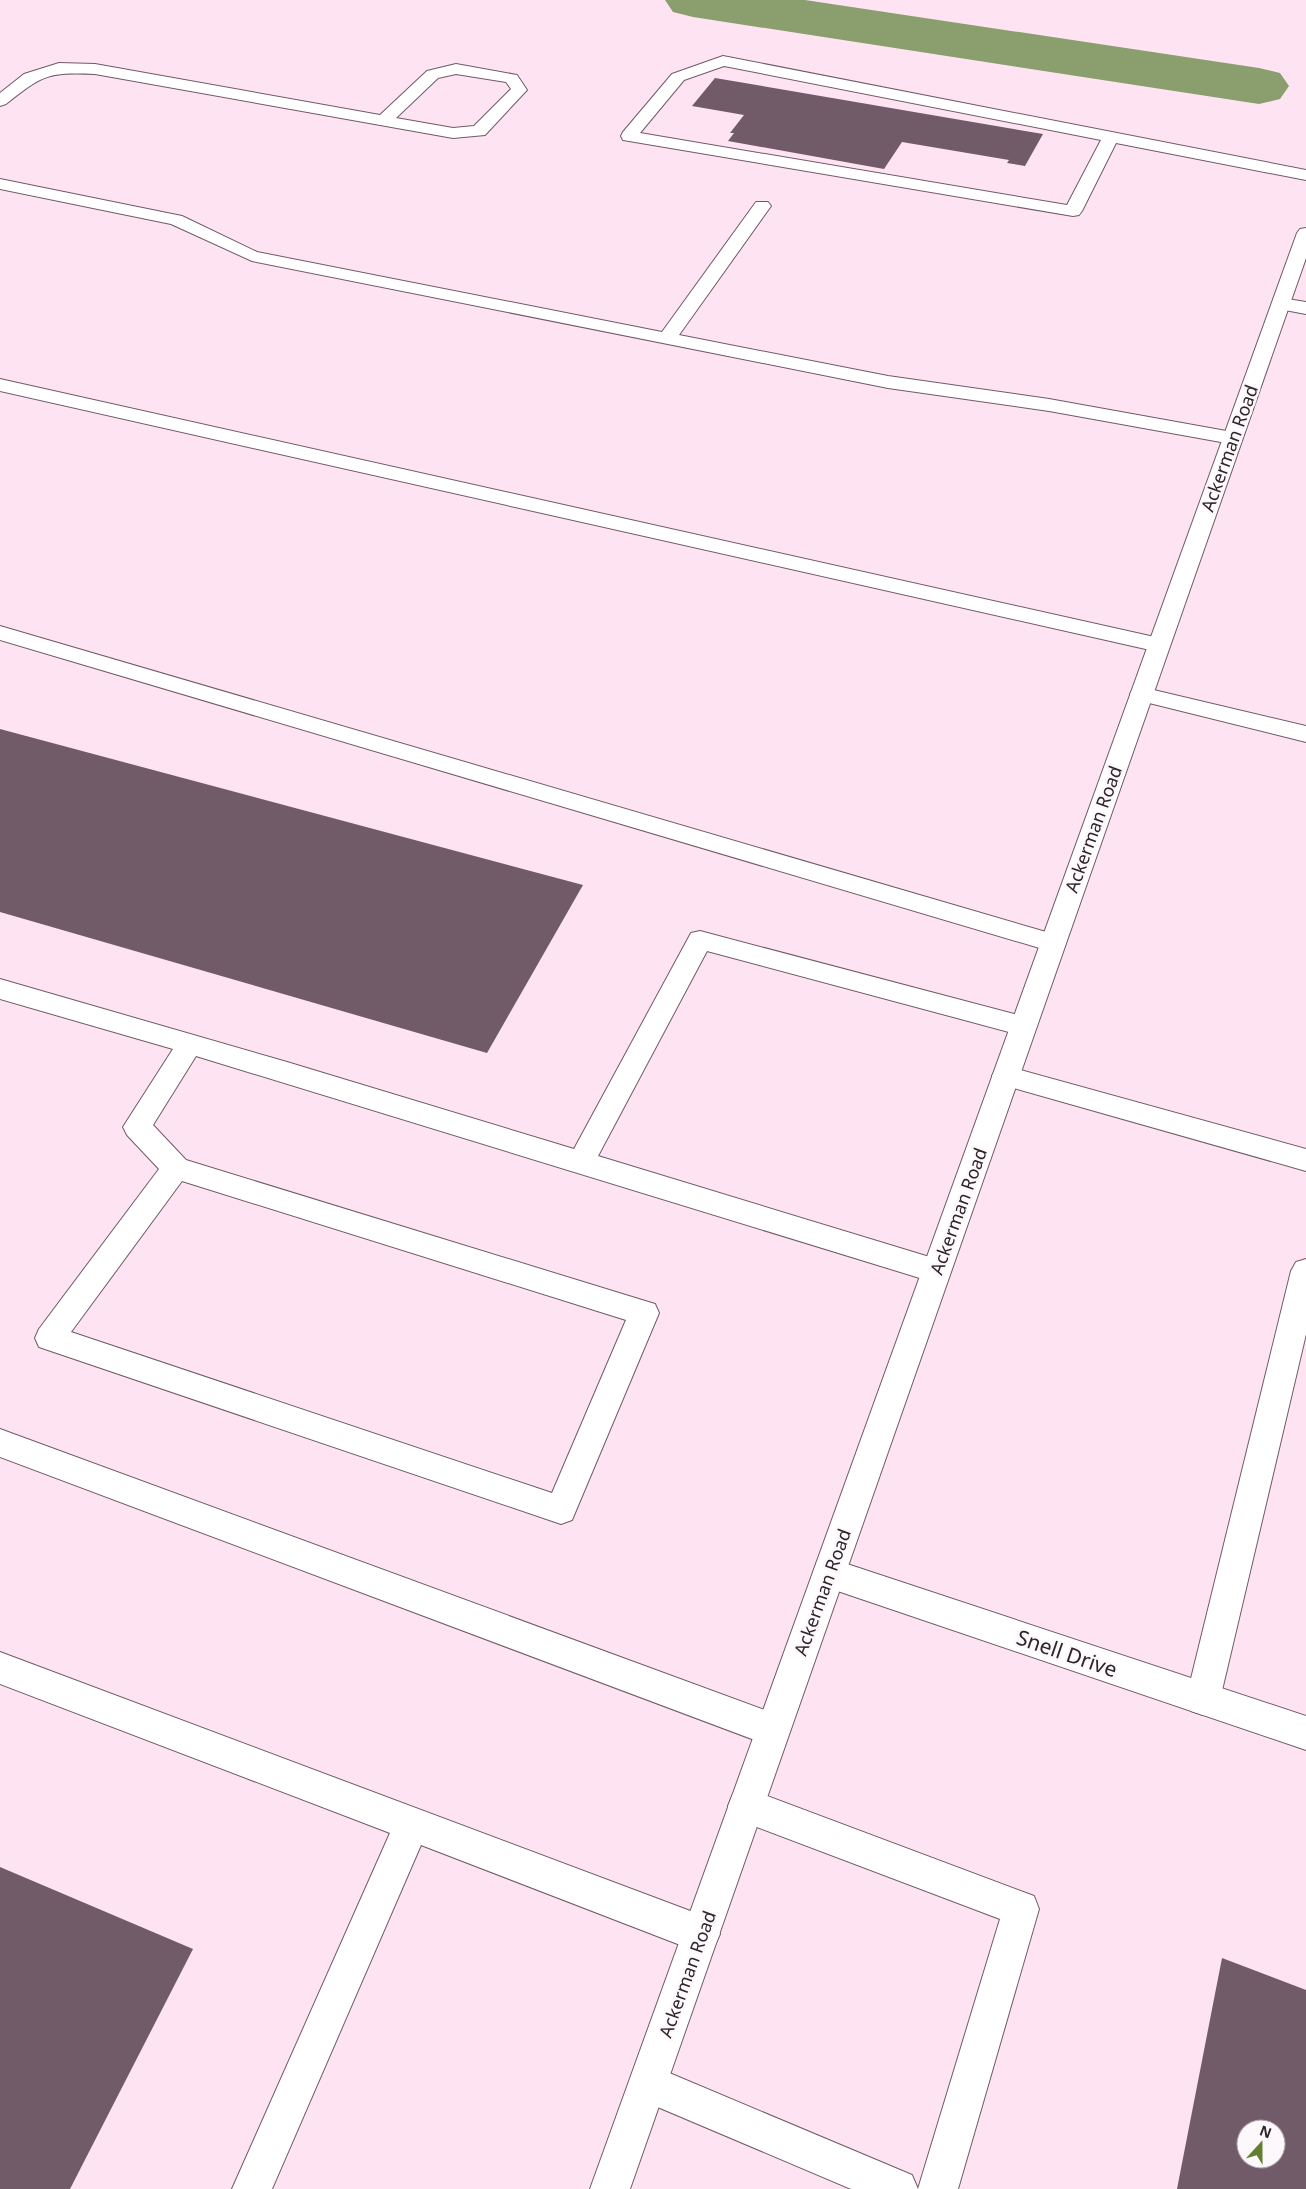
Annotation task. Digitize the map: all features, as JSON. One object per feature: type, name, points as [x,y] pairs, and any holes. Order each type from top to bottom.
[{"type":"street","points":[[1111,137],[1073,211],[630,136],[678,77],[723,61],[1306,175]]},
{"type":"street","points":[[0,101],[30,76],[59,68],[96,69],[453,133],[479,131],[520,90],[511,78],[456,69],[433,74],[384,120]]},
{"type":"street","points":[[0,184],[176,220],[252,256],[888,382],[1040,403],[1232,438]]},
{"type":"street","points":[[666,338],[762,206]]},
{"type":"street","name":"Ackerman Road","points":[[610,2189],[1306,233]]},
{"type":"street","points":[[1281,304],[1306,308]]},
{"type":"street","points":[[0,385],[1159,645]]},
{"type":"street","points":[[0,633],[493,780],[1053,943]]},
{"type":"street","points":[[1141,694],[1306,734]]},
{"type":"street","points":[[581,1162],[700,940],[1024,1026]]},
{"type":"street","points":[[0,989],[190,1044],[936,1271]]},
{"type":"street","points":[[176,1168],[50,1338],[561,1510],[644,1313],[176,1168],[137,1127],[190,1044]]},
{"type":"street","points":[[1006,1076],[1306,1160]]},
{"type":"street","points":[[1204,1699],[1306,1271]]},
{"type":"street","points":[[0,1443],[773,1730]]},
{"type":"street","name":"Snell Drive","points":[[829,1573],[1306,1733]]},
{"type":"street","points":[[0,1668],[701,1934]]},
{"type":"street","points":[[746,1806],[1021,1909],[938,2189]]},
{"type":"street","points":[[252,2189],[412,1824]]},
{"type":"street","points":[[648,2083],[898,2189]]},
{"type":"building","points":[[715,78],[1043,134],[1025,166],[1007,163],[1009,160],[902,142],[884,169],[728,141],[734,133],[730,133],[744,115],[692,106]]},
{"type":"building","points":[[0,729],[583,885],[487,1053],[0,912]]},
{"type":"building","points":[[0,1867],[193,1949],[70,2189],[0,2189]]},
{"type":"building","points":[[1222,1958],[1306,1990],[1306,2189],[1177,2189]]},
{"type":"waterway","points":[[693,0],[1259,86]]}]
